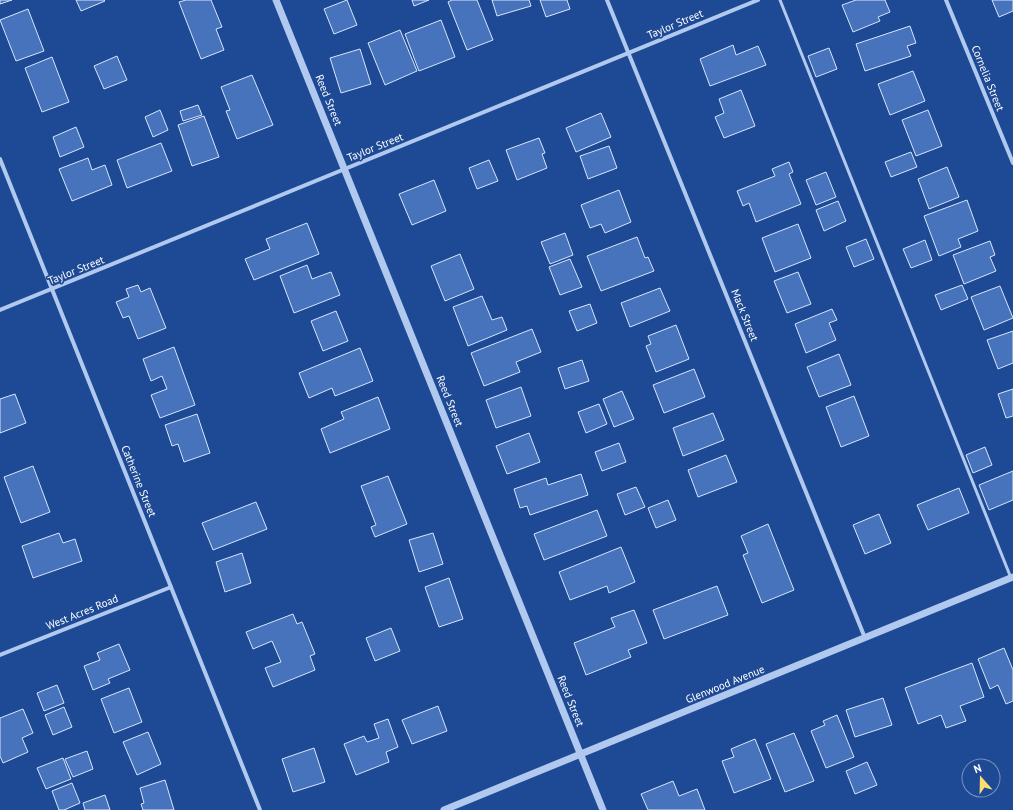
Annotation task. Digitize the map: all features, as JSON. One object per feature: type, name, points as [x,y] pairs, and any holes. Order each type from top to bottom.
[{"type":"street","name":"Reed Street","points":[[276,0],[602,810]]},
{"type":"street","name":"Mack Street","points":[[607,0],[865,638]]},
{"type":"street","name":"Taylor Street","points":[[0,310],[758,0]]},
{"type":"street","name":"Cornelia Street","points":[[946,0],[1013,163]]},
{"type":"street","name":"Catherine Street","points":[[0,159],[260,810]]},
{"type":"street","name":"Glenwood Avenue","points":[[444,810],[1012,577]]},
{"type":"street","name":"West Acres Road","points":[[0,655],[171,587]]},
{"type":"lane","points":[[780,0],[1012,577]]},
{"type":"building","points":[[0,0],[12,0],[0,4]]},
{"type":"building","points":[[76,0],[104,0],[105,1],[81,11]]},
{"type":"building","points":[[186,0],[211,0],[222,27],[216,29],[224,50],[201,59],[179,2]]},
{"type":"building","points":[[347,0],[357,25],[334,34],[324,9]]},
{"type":"building","points":[[412,0],[429,0],[414,6]]},
{"type":"building","points":[[452,0],[477,0],[493,40],[467,50],[448,2]]},
{"type":"building","points":[[492,0],[529,0],[531,6],[497,16]]},
{"type":"building","points":[[540,0],[567,0],[570,9],[546,17]]},
{"type":"building","points":[[856,0],[885,0],[890,12],[878,17],[880,21],[853,32],[842,5]]},
{"type":"building","points":[[992,0],[1013,0],[1013,11],[999,17]]},
{"type":"building","points":[[28,9],[44,51],[16,61],[0,20]]},
{"type":"building","points":[[441,20],[455,57],[419,71],[405,34]]},
{"type":"building","points":[[910,26],[916,43],[907,46],[911,56],[865,71],[856,44]]},
{"type":"building","points":[[400,30],[417,71],[385,85],[368,43]]},
{"type":"building","points":[[733,45],[736,55],[758,46],[766,65],[710,86],[700,59]]},
{"type":"building","points":[[829,48],[837,69],[816,77],[808,56]]},
{"type":"building","points":[[360,49],[371,84],[341,93],[330,58]]},
{"type":"building","points":[[117,56],[127,80],[104,89],[94,66]]},
{"type":"building","points":[[52,57],[69,102],[42,112],[25,68]]},
{"type":"building","points":[[913,71],[925,101],[890,115],[878,84]]},
{"type":"building","points":[[252,75],[273,125],[237,139],[226,111],[230,110],[221,87]]},
{"type":"building","points":[[741,90],[755,126],[724,138],[715,117],[724,113],[719,99]]},
{"type":"building","points":[[198,105],[202,115],[183,121],[180,111]]},
{"type":"building","points":[[160,110],[168,130],[153,137],[145,117]]},
{"type":"building","points":[[928,110],[942,146],[916,156],[902,120]]},
{"type":"building","points":[[601,113],[611,137],[576,152],[566,128]]},
{"type":"building","points":[[204,116],[219,157],[192,166],[178,125]]},
{"type":"building","points":[[76,127],[84,147],[60,157],[53,137]]},
{"type":"building","points":[[539,138],[545,153],[542,154],[547,168],[517,180],[506,150]]},
{"type":"building","points":[[161,143],[172,171],[127,188],[117,160]]},
{"type":"building","points":[[609,146],[617,168],[588,179],[580,156]]},
{"type":"building","points":[[911,152],[917,167],[891,177],[885,162]]},
{"type":"building","points":[[88,158],[92,170],[105,165],[112,185],[72,201],[59,169]]},
{"type":"building","points":[[489,160],[498,181],[477,189],[469,168]]},
{"type":"building","points":[[789,162],[793,172],[789,174],[801,204],[756,222],[749,203],[743,206],[737,191],[775,176],[772,169]]},
{"type":"building","points":[[947,167],[959,197],[929,209],[918,179]]},
{"type":"building","points":[[826,172],[836,197],[816,205],[806,180]]},
{"type":"building","points":[[434,180],[446,211],[412,225],[399,194]]},
{"type":"building","points":[[619,190],[631,222],[605,233],[601,224],[590,228],[581,205]]},
{"type":"building","points":[[967,200],[978,231],[958,239],[961,247],[939,256],[924,216]]},
{"type":"building","points":[[838,201],[846,221],[824,231],[816,210]]},
{"type":"building","points":[[307,223],[319,254],[254,280],[245,259],[270,249],[266,239]]},
{"type":"building","points":[[798,224],[811,258],[775,272],[762,238]]},
{"type":"building","points":[[565,233],[573,255],[550,264],[541,242]]},
{"type":"building","points":[[637,237],[645,258],[648,257],[654,271],[601,291],[587,256]]},
{"type":"building","points":[[866,239],[874,259],[854,267],[846,247]]},
{"type":"building","points":[[925,240],[932,260],[911,268],[903,249]]},
{"type":"building","points":[[990,241],[995,255],[990,257],[996,271],[964,284],[953,255]]},
{"type":"building","points":[[460,254],[474,289],[445,301],[431,266]]},
{"type":"building","points":[[570,259],[582,287],[560,295],[549,267]]},
{"type":"building","points":[[307,265],[312,279],[331,272],[340,295],[294,313],[280,276]]},
{"type":"building","points":[[798,272],[811,304],[787,313],[774,281]]},
{"type":"building","points":[[138,285],[141,292],[150,288],[166,328],[138,339],[129,316],[123,318],[116,302],[129,297],[126,289]]},
{"type":"building","points":[[962,285],[968,299],[941,310],[935,295]]},
{"type":"building","points":[[1000,286],[1013,318],[984,330],[971,297]]},
{"type":"building","points":[[660,288],[670,311],[630,327],[621,303]]},
{"type":"building","points":[[482,296],[492,320],[502,317],[507,330],[468,346],[453,307]]},
{"type":"building","points":[[590,304],[597,323],[577,331],[569,311]]},
{"type":"building","points":[[832,309],[837,320],[829,323],[836,340],[806,353],[795,324]]},
{"type":"building","points":[[336,311],[348,341],[323,351],[311,321]]},
{"type":"building","points":[[676,325],[689,359],[656,372],[646,346],[651,344],[648,336]]},
{"type":"building","points":[[532,329],[541,352],[516,362],[520,372],[484,386],[471,353]]},
{"type":"building","points":[[1013,331],[1013,363],[998,369],[987,340]]},
{"type":"building","points":[[174,347],[195,405],[160,418],[151,395],[167,389],[162,376],[151,381],[143,359]]},
{"type":"building","points":[[360,348],[373,381],[335,396],[332,388],[309,398],[299,373]]},
{"type":"building","points":[[839,354],[851,385],[819,397],[807,367]]},
{"type":"building","points":[[582,360],[589,381],[565,389],[558,368]]},
{"type":"building","points":[[694,369],[705,397],[664,413],[653,385]]},
{"type":"building","points":[[521,387],[531,416],[496,428],[486,400]]},
{"type":"building","points":[[1013,389],[1013,416],[1006,418],[998,394]]},
{"type":"building","points":[[622,391],[634,419],[614,427],[603,399]]},
{"type":"building","points":[[15,394],[26,423],[0,433],[0,399]]},
{"type":"building","points":[[854,396],[869,436],[841,447],[826,407]]},
{"type":"building","points":[[378,397],[390,429],[330,453],[321,429],[344,419],[341,412]]},
{"type":"building","points":[[599,404],[607,424],[586,433],[578,412]]},
{"type":"building","points":[[713,413],[724,440],[683,456],[673,428]]},
{"type":"building","points":[[197,414],[210,453],[184,462],[178,444],[172,446],[165,425]]},
{"type":"building","points":[[529,433],[540,462],[507,474],[496,446]]},
{"type":"building","points":[[619,443],[626,462],[602,471],[595,452]]},
{"type":"building","points":[[985,447],[992,465],[973,473],[966,455]]},
{"type":"building","points":[[726,455],[737,482],[698,497],[688,470]]},
{"type":"building","points":[[33,466],[50,512],[21,523],[4,477]]},
{"type":"building","points":[[1013,471],[1013,500],[989,510],[979,485]]},
{"type":"building","points":[[581,474],[588,495],[530,515],[527,506],[520,508],[514,489],[546,478],[548,485]]},
{"type":"building","points":[[388,476],[407,524],[375,537],[371,527],[376,525],[361,486]]},
{"type":"building","points":[[636,487],[645,507],[625,515],[617,494]]},
{"type":"building","points":[[959,488],[969,513],[928,530],[917,505]]},
{"type":"building","points":[[668,500],[676,520],[656,528],[648,508]]},
{"type":"building","points":[[256,502],[267,529],[213,550],[202,523]]},
{"type":"building","points":[[597,510],[607,536],[544,560],[534,534]]},
{"type":"building","points":[[879,514],[891,543],[865,554],[853,525]]},
{"type":"building","points":[[768,524],[794,590],[762,603],[743,555],[748,553],[741,536]]},
{"type":"building","points":[[59,533],[63,543],[75,539],[82,561],[33,578],[22,546]]},
{"type":"building","points":[[433,533],[443,564],[419,572],[409,540]]},
{"type":"building","points":[[621,547],[635,582],[609,593],[607,586],[570,600],[559,572]]},
{"type":"building","points":[[242,553],[251,583],[225,592],[216,562]]},
{"type":"building","points":[[449,578],[463,619],[439,627],[425,587]]},
{"type":"building","points":[[717,586],[728,615],[664,639],[653,610]]},
{"type":"building","points":[[634,610],[647,643],[628,650],[631,657],[586,675],[574,643],[615,627],[611,618]]},
{"type":"building","points":[[293,614],[297,624],[302,622],[315,654],[310,656],[315,670],[273,687],[265,668],[281,662],[272,641],[253,649],[246,632]]},
{"type":"building","points":[[391,628],[400,651],[375,661],[366,638]]},
{"type":"building","points":[[119,644],[130,670],[108,679],[110,683],[93,690],[84,666],[100,660],[97,653]]},
{"type":"building","points":[[1004,648],[1013,670],[1013,701],[1006,704],[998,685],[990,689],[978,659]]},
{"type":"building","points":[[972,663],[984,697],[960,706],[966,721],[946,728],[941,715],[918,724],[905,688]]},
{"type":"building","points":[[57,685],[64,703],[44,711],[37,693]]},
{"type":"building","points":[[129,688],[142,722],[114,733],[101,699]]},
{"type":"building","points":[[883,698],[892,725],[855,737],[846,710]]},
{"type":"building","points":[[438,706],[447,731],[412,744],[402,720]]},
{"type":"building","points":[[64,707],[72,727],[53,735],[45,715]]},
{"type":"building","points":[[23,709],[33,733],[22,738],[28,752],[3,763],[0,756],[0,718]]},
{"type":"building","points":[[837,715],[854,757],[826,768],[811,731],[825,725],[823,721]]},
{"type":"building","points":[[388,719],[398,747],[386,752],[389,762],[356,775],[344,744],[364,736],[367,742],[379,738],[374,724]]},
{"type":"building","points":[[148,732],[161,764],[137,775],[123,742]]},
{"type":"building","points":[[794,733],[814,781],[785,792],[766,744]]},
{"type":"building","points":[[755,739],[771,779],[734,793],[722,761],[734,757],[731,749]]},
{"type":"building","points":[[314,748],[325,782],[293,792],[282,759]]},
{"type":"building","points":[[87,751],[93,769],[73,777],[65,759]]},
{"type":"building","points":[[63,758],[71,779],[46,789],[37,768]]},
{"type":"building","points":[[867,762],[877,785],[855,794],[846,771]]},
{"type":"building","points":[[165,780],[174,810],[143,810],[141,804],[144,803],[140,788]]},
{"type":"building","points":[[673,781],[679,796],[697,789],[705,810],[648,810],[641,794]]},
{"type":"building","points":[[72,783],[80,803],[64,810],[59,810],[52,791]]},
{"type":"building","points":[[105,795],[110,810],[85,810],[83,803]]}]
